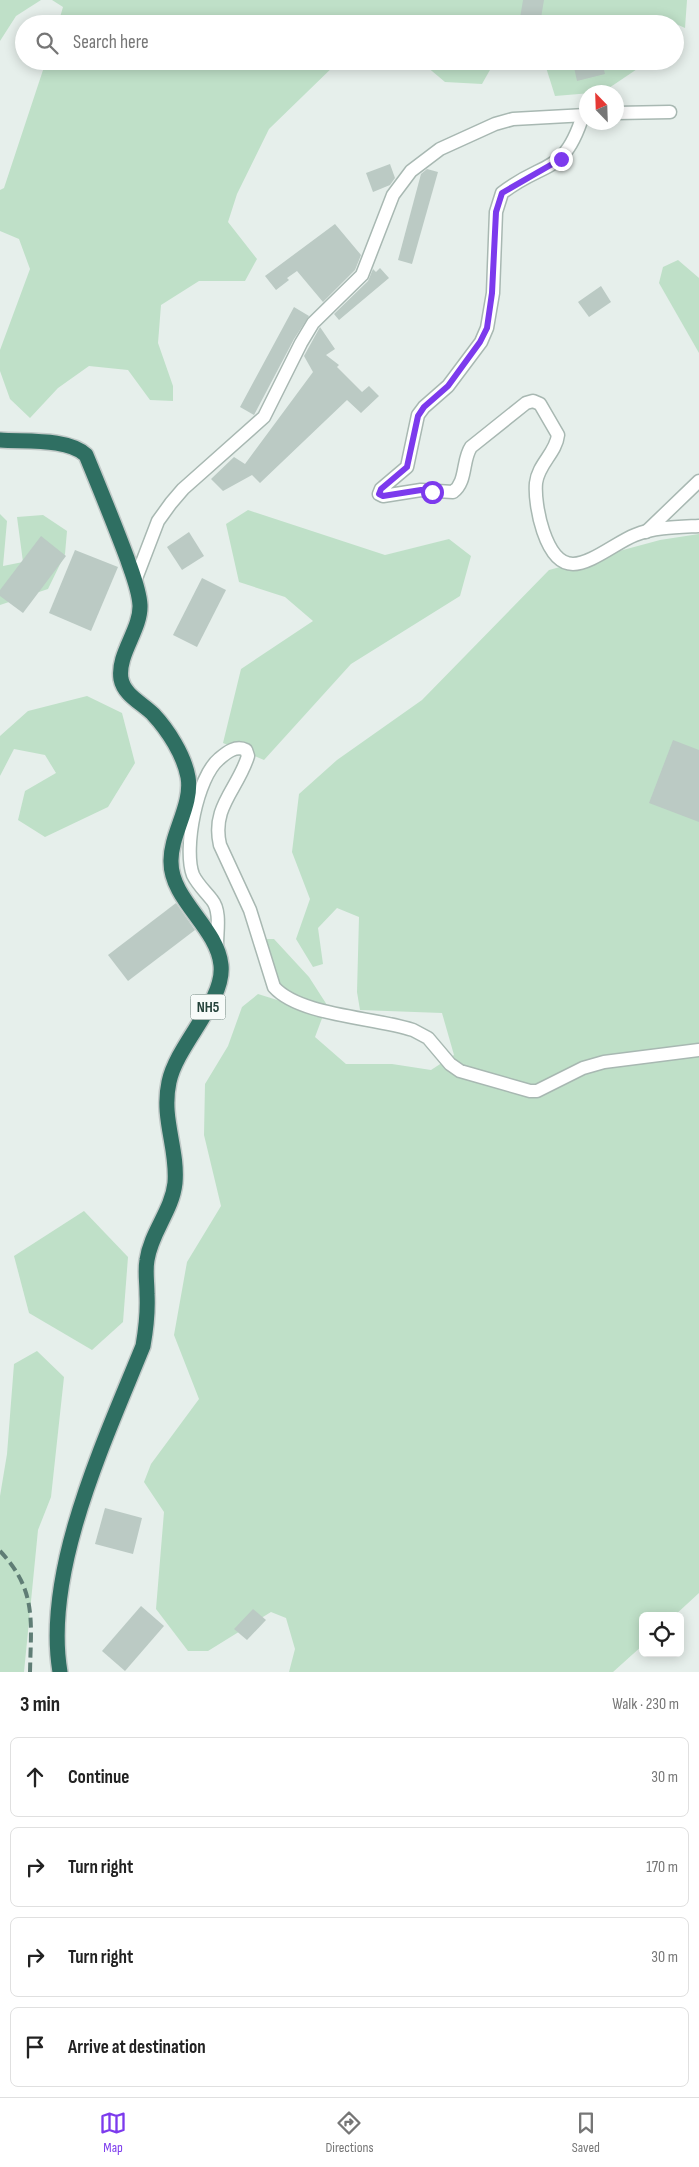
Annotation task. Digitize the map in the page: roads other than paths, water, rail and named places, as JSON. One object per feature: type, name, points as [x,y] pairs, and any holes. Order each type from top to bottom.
[{"type":"highway","name":"NH5","points":[[0,440],[66,444],[78,447],[86,455],[114,523],[140,604],[139,618],[121,669],[121,681],[127,692],[152,713],[166,730],[185,765],[188,779],[187,797],[170,861],[177,884],[217,945],[222,967],[217,993],[178,1056],[169,1080],[165,1106],[176,1168],[175,1186],[168,1209],[150,1243],[146,1262],[146,1329],[143,1346],[83,1496],[62,1583],[56,1648],[60,1672]]},
{"type":"street","points":[[624,114],[670,112]]},
{"type":"street","points":[[134,581],[158,521],[170,503],[183,489],[264,417],[313,322],[362,275],[393,195],[411,171],[440,149],[495,124],[513,119],[579,115]]},
{"type":"street","points":[[579,128],[573,142],[561,159],[502,193],[496,212],[492,293],[487,328],[480,342],[458,372],[418,416],[407,467],[381,489],[379,494],[383,496],[421,490],[453,492],[460,486],[467,452],[471,447],[526,403],[533,401],[540,404],[558,435],[539,468],[536,485],[540,522],[546,540],[556,555],[567,563],[578,564],[624,540],[646,532],[699,526]]},
{"type":"street","points":[[646,532],[699,481]]},
{"type":"street","points":[[217,945],[216,908],[193,875],[189,856],[189,842],[204,780],[216,761],[225,754],[240,748],[246,750],[248,756],[222,809],[218,821],[217,834],[220,845],[250,910],[274,987],[282,995],[300,1004],[319,1010],[413,1030],[428,1038],[450,1064],[460,1071],[530,1091],[546,1089],[583,1068],[604,1062],[699,1050]]},
{"type":"railway","points":[[0,1551],[12,1565],[26,1593],[31,1622],[30,1672]]}]
